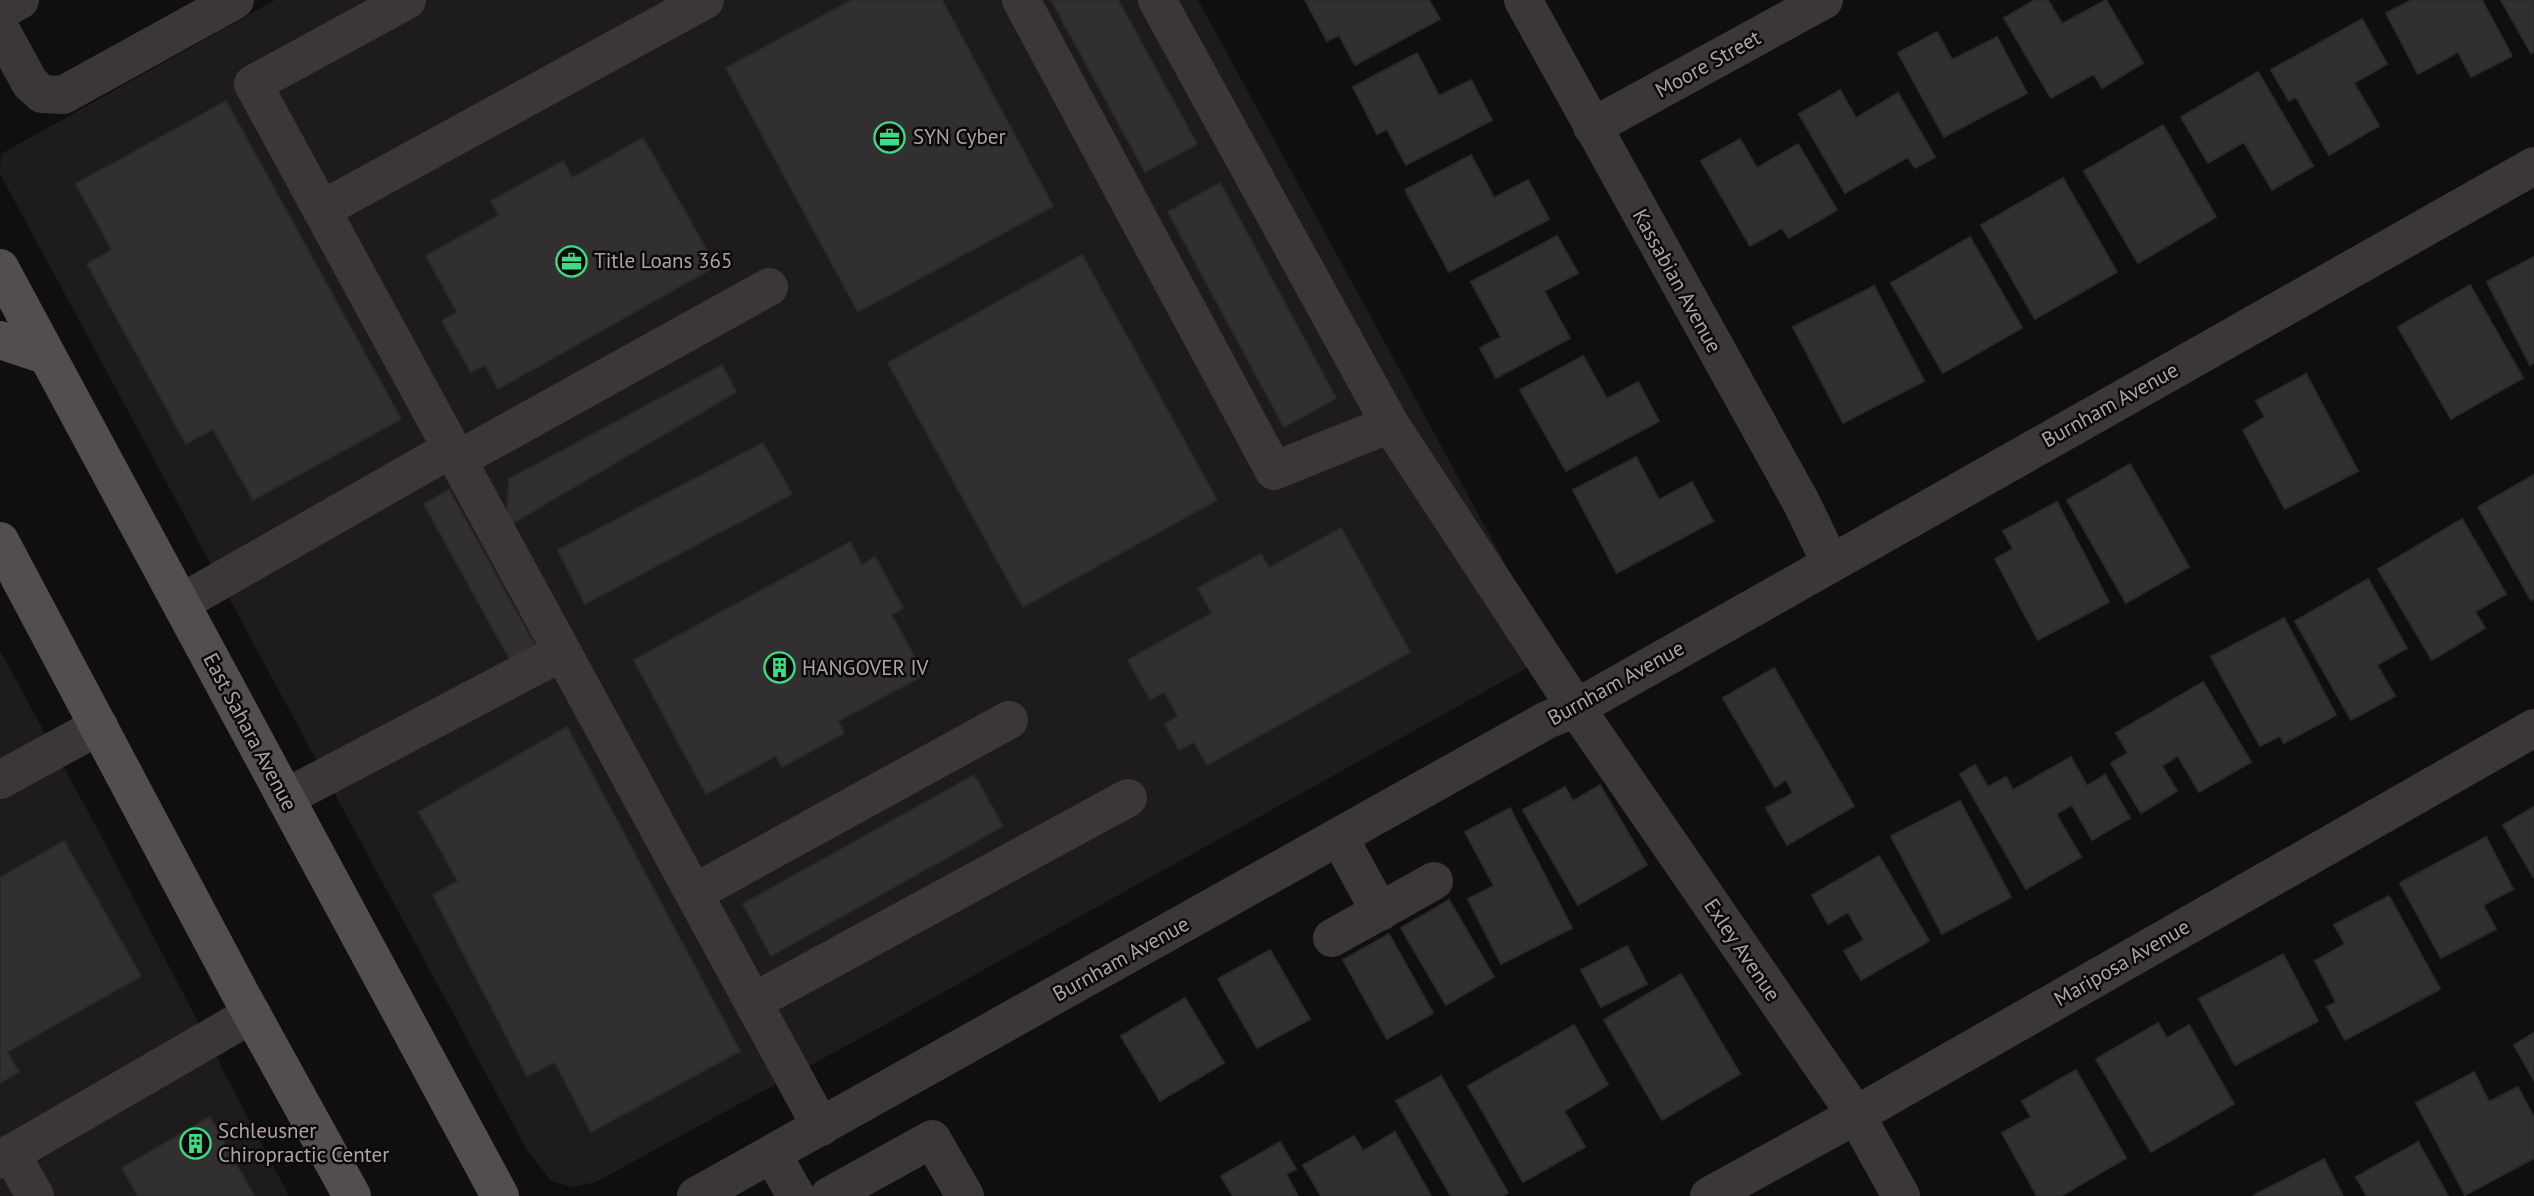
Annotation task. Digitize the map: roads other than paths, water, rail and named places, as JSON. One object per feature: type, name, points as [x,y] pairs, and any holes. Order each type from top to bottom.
[{"type":"main road","name":"East Sahara Avenue","points":[[0,268],[500,1196]]},
{"type":"main road","points":[[0,340],[45,355]]},
{"type":"main road","points":[[0,541],[352,1196]]},
{"type":"street","points":[[0,11],[20,0]]},
{"type":"street","points":[[0,28],[30,83],[41,94],[63,95],[235,0]]},
{"type":"street","points":[[408,0],[253,84],[821,1127]]},
{"type":"street","points":[[321,210],[705,0]]},
{"type":"street","points":[[1021,0],[1274,471],[1390,424]]},
{"type":"street","name":"Exley Avenue","points":[[1157,0],[1390,424],[1576,708],[1856,1115],[1901,1196]]},
{"type":"street","name":"Kassabian Avenue","points":[[1523,0],[1801,502],[1830,562]]},
{"type":"street","name":"Moore Street","points":[[1592,127],[1824,0]]},
{"type":"street","name":"Burnham Avenue","points":[[696,1196],[1548,720],[1576,708],[2534,166]]},
{"type":"street","points":[[181,603],[769,287]]},
{"type":"street","points":[[285,798],[562,652]]},
{"type":"street","points":[[694,893],[1009,720]]},
{"type":"street","points":[[0,780],[99,726]]},
{"type":"street","name":"Mariposa Avenue","points":[[1709,1196],[2534,728]]},
{"type":"street","points":[[753,1002],[1128,798]]},
{"type":"street","points":[[1339,837],[1380,912]]},
{"type":"street","points":[[1332,938],[1434,881]]},
{"type":"street","points":[[36,1196],[5,1156],[252,1014]]},
{"type":"street","points":[[829,1196],[932,1139],[965,1196]]},
{"type":"street","points":[[772,1154],[796,1196]]},
{"type":"place","name":"SYN Cyber","points":[[890,137]]},
{"type":"place","name":"Title Loans 365","points":[[571,261]]},
{"type":"place","name":"HANGOVER IV","points":[[779,668]]},
{"type":"place","name":"Schleusner Chiropractic Center","points":[[195,1143]]}]
